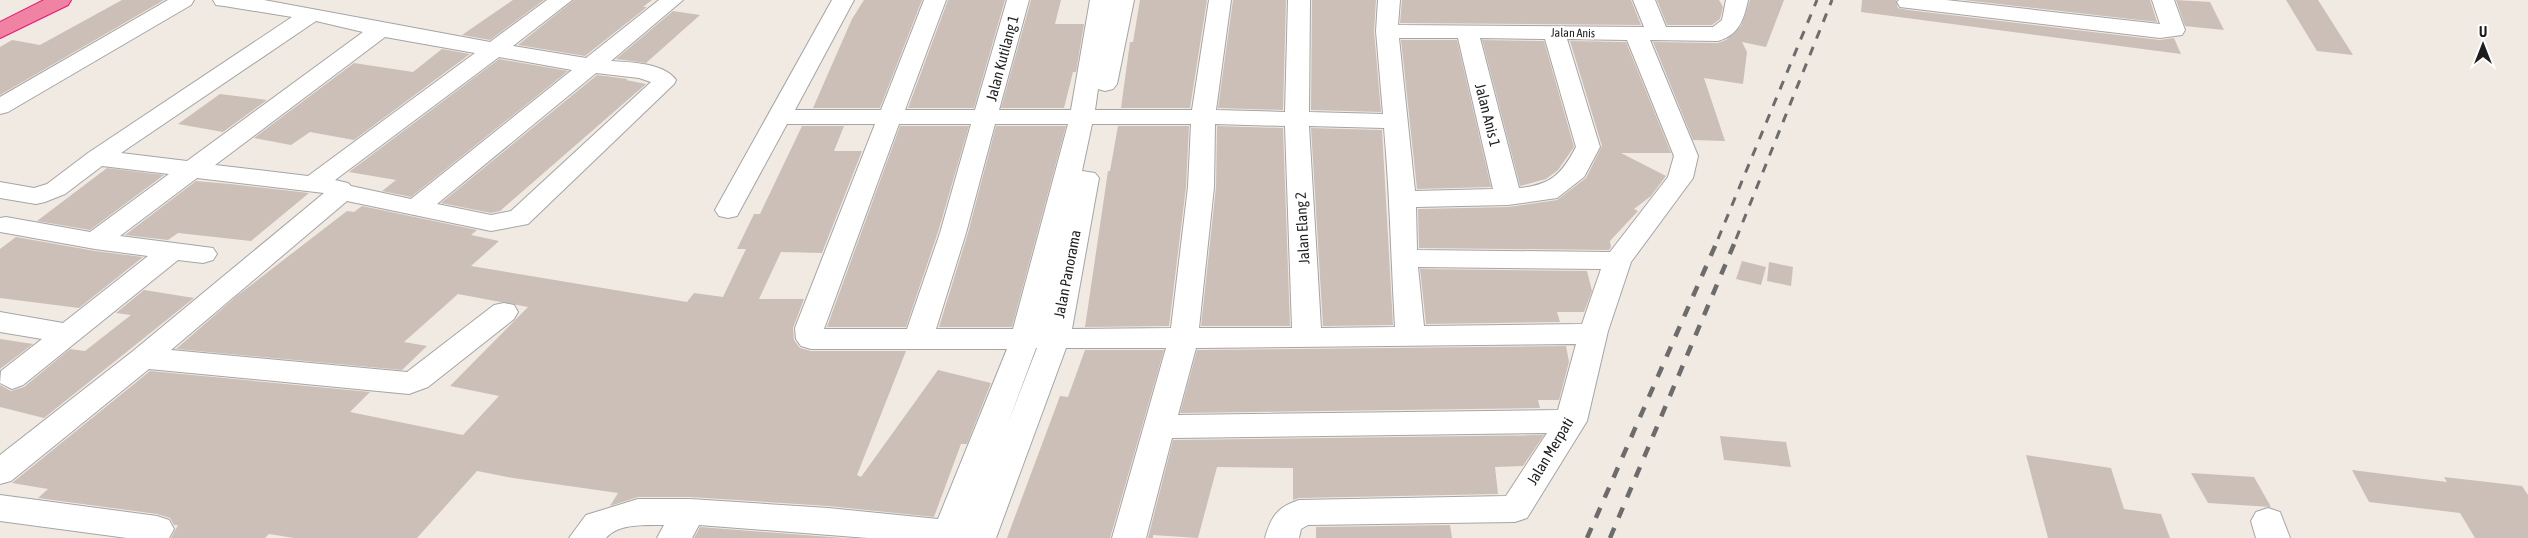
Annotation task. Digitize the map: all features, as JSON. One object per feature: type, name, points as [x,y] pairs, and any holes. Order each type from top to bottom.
[{"type":"highway","points":[[0,31],[60,0]]},
{"type":"street","points":[[0,107],[183,0]]},
{"type":"street","points":[[97,158],[191,168],[339,188],[342,192],[491,223],[519,218],[662,84],[664,80],[648,73],[493,50],[382,30],[312,14],[224,0]]},
{"type":"street","points":[[314,184],[561,0]]},
{"type":"street","points":[[418,207],[672,0]]},
{"type":"street","points":[[728,210],[843,0]]},
{"type":"street","points":[[936,0],[809,328],[809,336],[816,340],[1585,336],[1594,331]]},
{"type":"street","name":"Jalan Kutilang 1","points":[[918,339],[953,233],[1018,0]]},
{"type":"street","points":[[586,538],[598,524],[638,512],[682,525],[824,529],[958,536],[1025,339],[1058,218],[1090,117],[1101,0]]},
{"type":"street","name":"Jalan Panorama","points":[[958,536],[1054,340],[1090,117],[1123,0]]},
{"type":"street","points":[[1129,538],[1184,337],[1201,187],[1204,117],[1220,0]]},
{"type":"street","name":"Jalan Elang 2","points":[[1299,0],[1297,118],[1307,338]]},
{"type":"street","points":[[1389,0],[1387,31],[1394,121],[1403,199],[1404,258],[1410,336]]},
{"type":"street","name":"Jalan Merpati","points":[[1282,538],[1286,522],[1298,514],[1308,512],[1515,509],[1571,421],[1594,331],[1618,261],[1680,178],[1685,164],[1686,156],[1646,34],[1644,0]]},
{"type":"street","name":"Jalan Anis","points":[[1387,31],[1718,34],[1732,22],[1737,0]]},
{"type":"street","points":[[1908,2],[2150,30],[2174,30],[2163,0]]},
{"type":"street","points":[[3,227],[36,196],[56,189],[97,158],[312,14]]},
{"type":"street","points":[[95,241],[191,168],[382,30]]},
{"type":"street","name":"Jalan Anis 1","points":[[1468,33],[1508,197]]},
{"type":"street","points":[[1403,199],[1508,197],[1551,192],[1575,172],[1587,150],[1554,33]]},
{"type":"street","points":[[778,117],[1204,117],[1394,121]]},
{"type":"street","points":[[0,190],[36,196]]},
{"type":"street","points":[[0,472],[143,358],[342,192]]},
{"type":"street","points":[[3,227],[170,252],[203,254]]},
{"type":"street","points":[[12,378],[66,333],[170,252]]},
{"type":"street","points":[[1404,258],[1618,261]]},
{"type":"street","points":[[143,358],[409,383],[417,380],[504,312]]},
{"type":"street","points":[[0,322],[66,333]]},
{"type":"street","points":[[1159,427],[1571,421]]},
{"type":"street","points":[[0,508],[157,528]]},
{"type":"building","points":[[122,0],[164,0],[0,95],[0,47],[12,40],[40,45]]},
{"type":"building","points":[[513,0],[544,0],[490,40],[462,35]]},
{"type":"building","points":[[574,0],[652,0],[643,7],[647,7],[585,56],[518,45]]},
{"type":"building","points":[[864,0],[922,0],[880,108],[813,108],[852,19]]},
{"type":"building","points":[[948,0],[1005,0],[974,108],[908,108]]},
{"type":"building","points":[[1031,0],[1061,0],[1055,24],[1084,24],[1076,72],[1073,72],[1064,108],[1001,108]]},
{"type":"building","points":[[1140,0],[1207,0],[1190,108],[1121,108],[1130,42],[1133,42]]},
{"type":"building","points":[[1233,0],[1286,0],[1283,110],[1218,108]]},
{"type":"building","points":[[1312,0],[1376,0],[1374,31],[1381,112],[1311,110]]},
{"type":"building","points":[[1402,0],[1631,0],[1641,25],[1400,23]]},
{"type":"building","points":[[1657,0],[1719,0],[1723,7],[1720,19],[1712,25],[1667,25]]},
{"type":"building","points":[[1750,0],[1784,0],[1766,47],[1742,42],[1747,52],[1743,84],[1704,78],[1725,141],[1693,140],[1653,42],[1718,43],[1726,40],[1741,26]]},
{"type":"building","points":[[1862,0],[1896,0],[1898,8],[1908,10],[2160,40],[2174,38],[2181,54],[1861,12]]},
{"type":"building","points":[[1963,0],[2150,0],[2157,22]]},
{"type":"building","points":[[2176,0],[2210,2],[2224,30],[2185,26]]},
{"type":"building","points":[[2286,0],[2318,0],[2353,55],[2317,51]]},
{"type":"building","points":[[673,11],[700,15],[646,63],[616,59]]},
{"type":"building","points":[[1401,40],[1457,40],[1491,187],[1417,189]]},
{"type":"building","points":[[1482,40],[1544,41],[1574,147],[1558,170],[1546,179],[1520,186]]},
{"type":"building","points":[[1570,41],[1626,42],[1671,153],[1621,153],[1666,176],[1651,196],[1634,209],[1638,211],[1610,241],[1611,247],[1609,250],[1419,248],[1418,209],[1508,207],[1557,200],[1586,178],[1602,146]]},
{"type":"building","points":[[442,49],[470,54],[354,140],[310,132],[291,145],[254,138],[354,63],[413,72]]},
{"type":"building","points":[[499,59],[568,71],[411,197],[382,191],[396,180],[349,172]]},
{"type":"building","points":[[597,75],[628,79],[626,80],[646,84],[500,211],[491,213],[441,203]]},
{"type":"building","points":[[220,94],[267,100],[223,132],[178,124]]},
{"type":"building","points":[[802,126],[844,126],[834,151],[862,151],[822,253],[781,252],[759,299],[804,299],[793,328],[794,340],[800,348],[811,351],[906,351],[857,475],[861,477],[938,370],[991,383],[967,444],[961,444],[934,517],[828,506],[690,497],[638,497],[610,506],[618,493],[477,471],[417,538],[294,538],[269,534],[265,538],[171,538],[178,525],[174,525],[170,518],[157,514],[38,498],[48,489],[12,483],[150,371],[370,392],[350,412],[463,435],[499,396],[450,386],[528,307],[458,294],[404,342],[427,346],[402,370],[176,349],[238,295],[347,211],[354,212],[362,206],[477,230],[471,235],[499,241],[471,266],[687,302],[694,293],[723,297],[746,249],[737,249],[754,214],[760,214]]},
{"type":"building","points":[[900,126],[969,126],[938,232],[906,327],[827,327]]},
{"type":"building","points":[[996,126],[1066,126],[1012,327],[939,327],[968,233]]},
{"type":"building","points":[[1118,126],[1189,126],[1186,187],[1169,326],[1085,327],[1108,171],[1110,171]]},
{"type":"building","points":[[1217,126],[1283,128],[1290,326],[1201,326],[1216,187]]},
{"type":"building","points":[[1311,128],[1382,130],[1393,325],[1323,326]]},
{"type":"building","points":[[107,168],[164,175],[90,230],[37,221]]},
{"type":"building","points":[[196,181],[309,193],[251,241],[178,233],[168,240],[125,235]]},
{"type":"building","points":[[16,237],[95,251],[143,257],[79,308],[0,298],[0,249]]},
{"type":"building","points":[[1742,261],[1766,267],[1761,285],[1736,279]]},
{"type":"building","points":[[1769,262],[1793,267],[1791,286],[1767,281]]},
{"type":"building","points":[[1420,269],[1587,271],[1592,291],[1584,312],[1557,312],[1560,322],[1426,324]]},
{"type":"building","points":[[144,290],[194,298],[44,418],[0,407],[0,385],[11,391],[24,387],[70,349],[85,351],[131,315],[116,313]]},
{"type":"building","points":[[0,339],[33,344],[0,369]]},
{"type":"building","points":[[1566,346],[1569,362],[1559,400],[1538,400],[1540,408],[1180,413],[1197,350]]},
{"type":"building","points":[[1085,350],[1164,350],[1110,538],[1007,538],[1060,396],[1068,397]]},
{"type":"building","points":[[1544,435],[1523,466],[1495,467],[1498,494],[1299,498],[1293,500],[1293,468],[1217,467],[1198,538],[1153,535],[1153,538],[1148,538],[1173,440]]},
{"type":"building","points":[[1720,436],[1786,442],[1791,467],[1724,460]]},
{"type":"building","points":[[2026,455],[2111,468],[2124,509],[2161,514],[2170,538],[2048,538]]},
{"type":"building","points":[[2352,470],[2447,482],[2444,477],[2522,486],[2528,495],[2528,538],[2475,538],[2460,513],[2369,502]]},
{"type":"building","points":[[2191,473],[2254,477],[2271,507],[2208,503]]},
{"type":"building","points":[[1450,525],[1452,538],[1316,538],[1316,527]]},
{"type":"building","points":[[700,527],[844,538],[694,538]]},
{"type":"railway","points":[[1718,239],[1817,0]]},
{"type":"railway","points":[[1736,239],[1832,0]]},
{"type":"railway","points":[[1587,538],[1719,237]]},
{"type":"railway","points":[[1610,538],[1737,237]]}]
